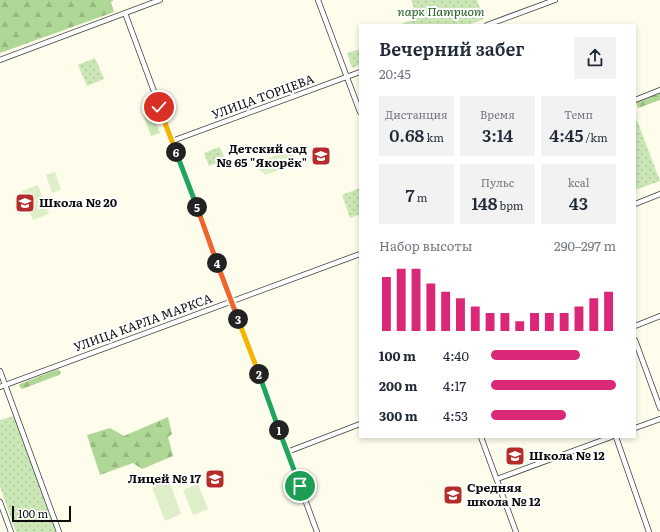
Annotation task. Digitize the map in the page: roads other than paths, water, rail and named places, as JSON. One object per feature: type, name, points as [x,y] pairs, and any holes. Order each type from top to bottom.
[{"type":"street","points":[[0,60],[160,0]]},
{"type":"street","points":[[318,0],[359,109]]},
{"type":"street","points":[[490,24],[554,0]]},
{"type":"street","points":[[124,13],[317,532]]},
{"type":"street","name":"УЛИЦА ТОРЦЕВА","points":[[172,142],[359,72]]},
{"type":"street","points":[[636,100],[660,90]]},
{"type":"street","points":[[636,204],[660,194]]},
{"type":"street","name":"УЛИЦА КАРЛА МАРКСА","points":[[3,386],[359,254]]},
{"type":"street","points":[[636,326],[660,316]]},
{"type":"street","points":[[636,343],[660,408]]},
{"type":"street","points":[[0,371],[3,386],[11,402],[59,532]]},
{"type":"street","points":[[636,428],[660,419]]},
{"type":"street","points":[[287,452],[359,424]]},
{"type":"street","points":[[481,438],[516,532]]},
{"type":"street","points":[[497,479],[608,438]]},
{"type":"street","points":[[616,438],[649,532]]},
{"type":"street","points":[[0,502],[11,532]]},
{"type":"place","name":"Детский сад № 65 \"Якорёк\"","points":[[321,156]]},
{"type":"place","name":"Школа № 20","points":[[25,203]]},
{"type":"place","name":"Школа № 12","points":[[515,456]]},
{"type":"place","name":"Лицей № 17","points":[[215,479]]},
{"type":"place","name":"Средняя школа № 12","points":[[453,495]]},
{"type":"park label","name":"парк Патриот","points":[[441,12]]}]
